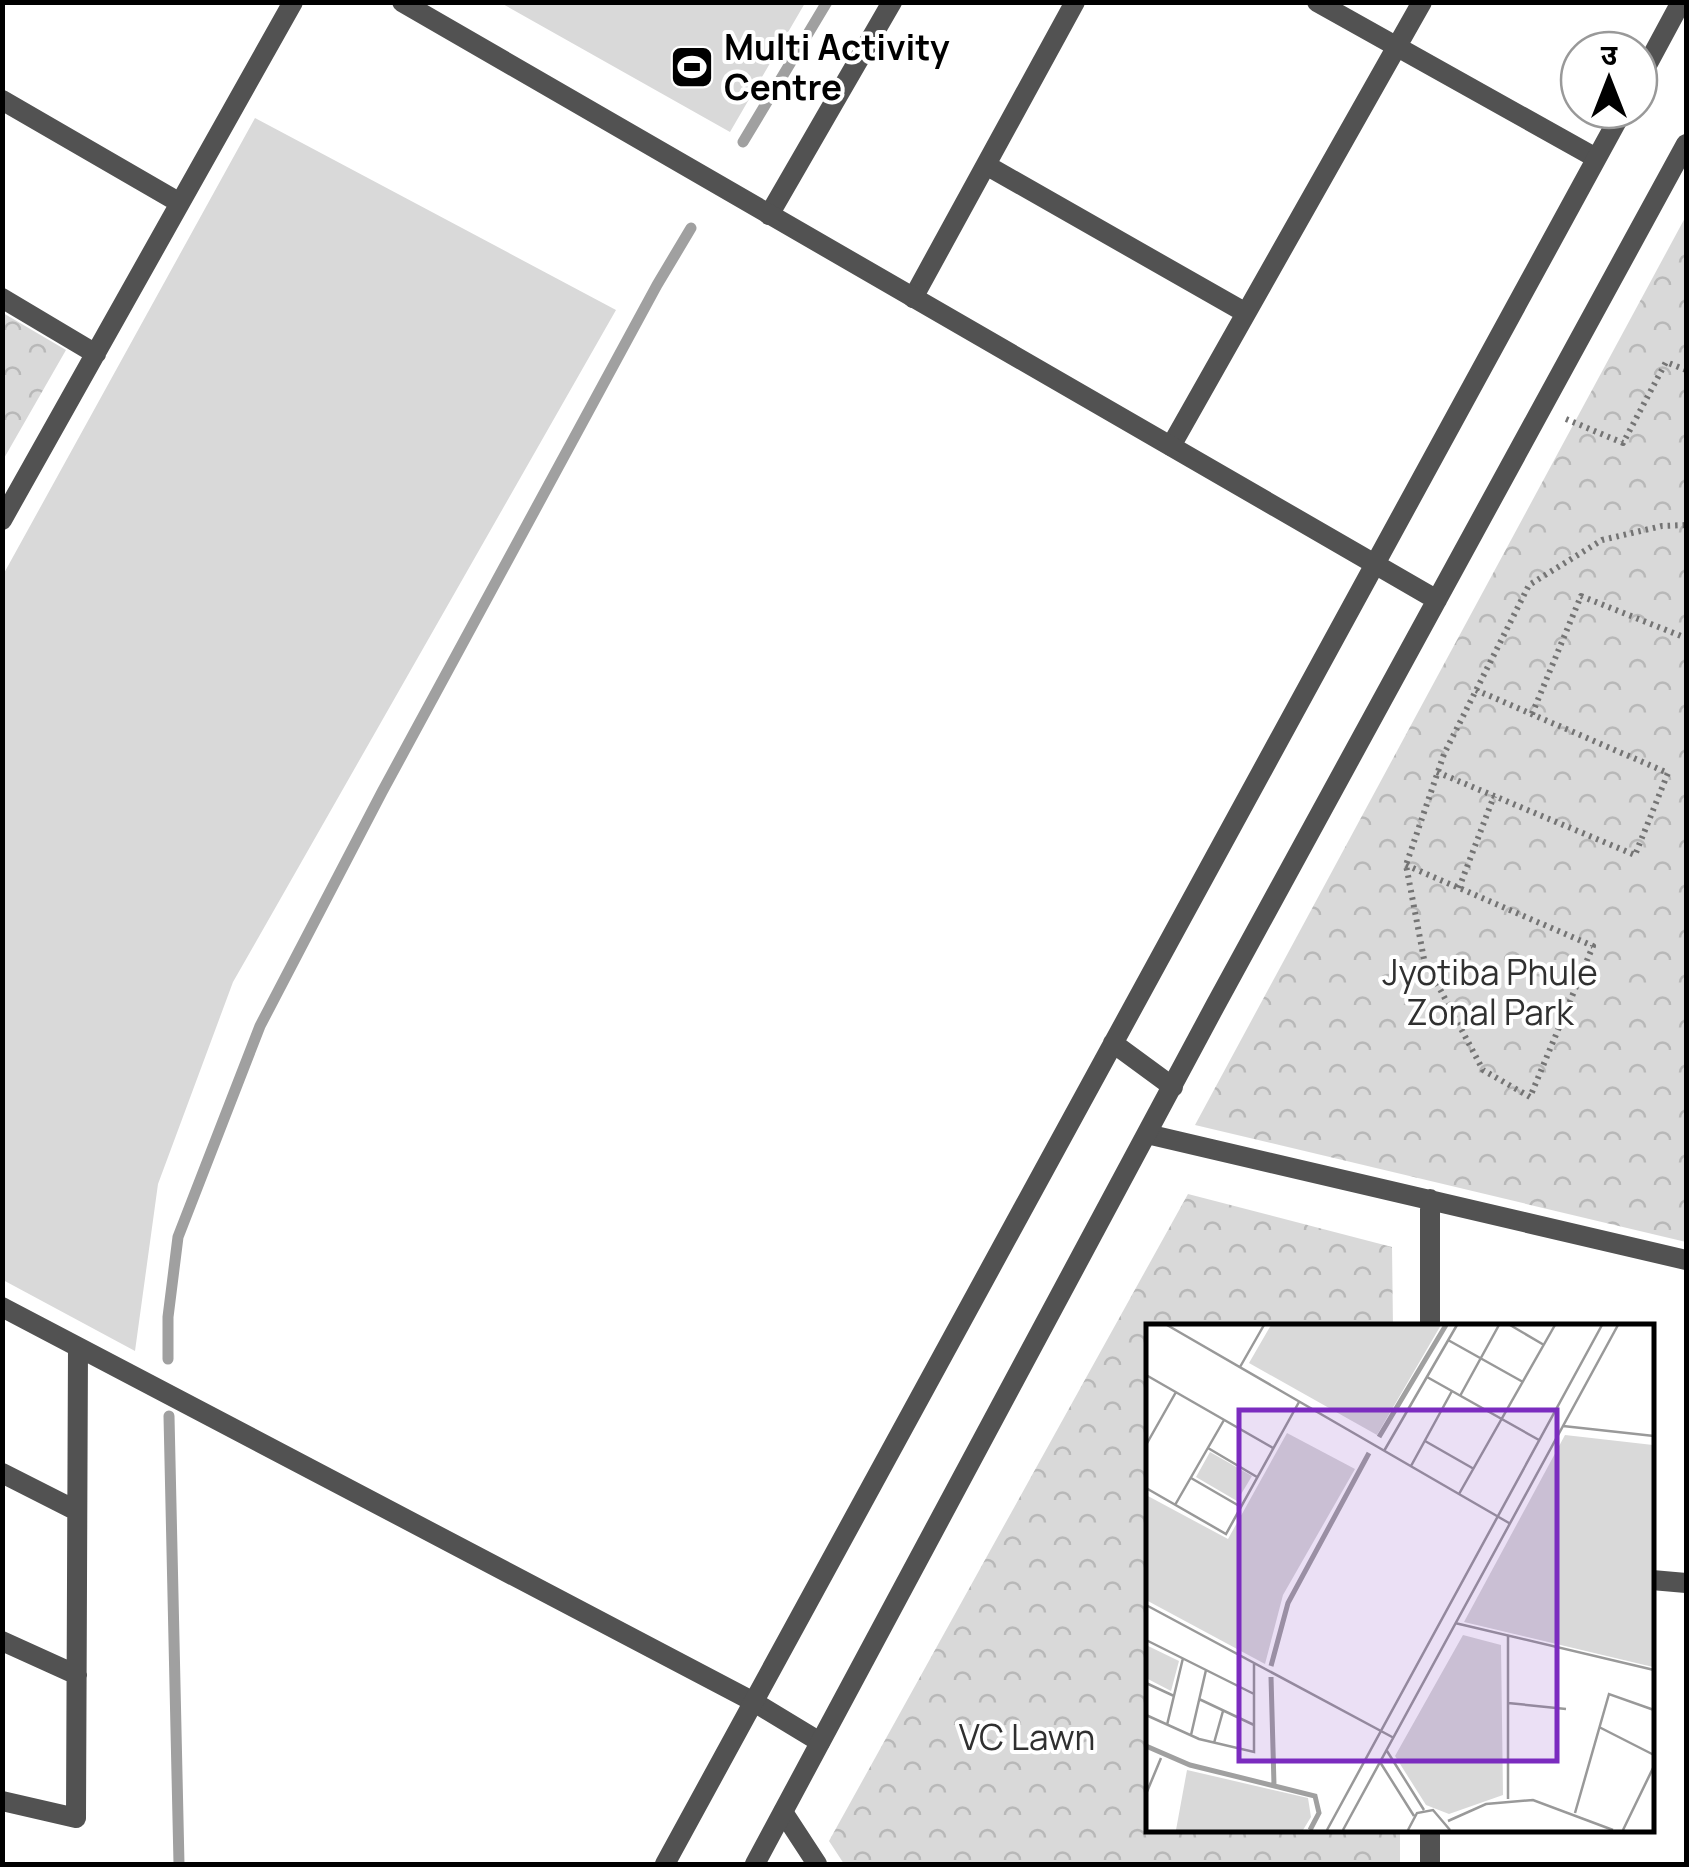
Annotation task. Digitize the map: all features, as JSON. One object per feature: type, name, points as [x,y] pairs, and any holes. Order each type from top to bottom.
[{"type":"street","points":[[4,514],[292,2]]},
{"type":"street","points":[[402,2],[1437,600]]},
{"type":"street","points":[[769,215],[892,2]]},
{"type":"street","points":[[913,298],[1076,2]]},
{"type":"street","points":[[1317,2],[1596,158]]},
{"type":"street","points":[[1170,446],[1422,2]]},
{"type":"street","points":[[1659,44],[1682,2]]},
{"type":"street","points":[[2,100],[180,203]]},
{"type":"street","points":[[665,1864],[1612,130]]},
{"type":"street","points":[[755,1864],[1686,144]]},
{"type":"street","points":[[986,165],[1246,314]]},
{"type":"street","points":[[2,298],[96,354]]},
{"type":"street","points":[[1113,1044],[1173,1086]]},
{"type":"street","points":[[1147,1134],[1686,1260]]},
{"type":"street","points":[[1430,1199],[1430,1324]]},
{"type":"street","points":[[2,1307],[754,1702],[820,1742]]},
{"type":"street","points":[[2,1802],[76,1818],[78,1348]]},
{"type":"street","points":[[2,1473],[77,1512]]},
{"type":"street","points":[[1654,1580],[1686,1583]]},
{"type":"street","points":[[2,1641],[76,1676]]},
{"type":"street","points":[[783,1812],[816,1864]]},
{"type":"street","points":[[1430,1832],[1430,1864]]},
{"type":"path","points":[[1543,407],[1623,443],[1666,362],[1686,370]]},
{"type":"path","points":[[1406,865],[1593,946],[1530,1097],[1483,1070],[1424,958],[1406,865],[1437,772],[1529,584],[1602,540],[1686,524]]},
{"type":"path","points":[[1532,714],[1581,596],[1686,638]]},
{"type":"path","points":[[1437,772],[1634,855],[1668,773],[1476,690]]},
{"type":"path","points":[[1460,888],[1494,796]]},
{"type":"green space","name":"Multi Activity Centre","points":[[501,3],[805,3],[730,132]]},
{"type":"green space","points":[[255,118],[616,310],[233,982],[158,1184],[135,1351],[3,1280],[3,575]]},
{"type":"green space","name":"Jyotiba Phule Zonal Park","points":[[1686,216],[1686,1242],[1195,1125]]},
{"type":"green space","points":[[3,313],[66,350],[3,460]]},
{"type":"green space","name":"VC Lawn","points":[[1188,1194],[1392,1247],[1393,1324],[1146,1324],[1146,1832],[1400,1832],[1400,1864],[844,1864],[829,1841]]},
{"type":"waterway","points":[[743,142],[827,2]]},
{"type":"waterway","points":[[168,1359],[168,1317],[178,1237],[260,1026],[382,792],[691,228]]},
{"type":"waterway","points":[[169,1416],[179,1864]]},
{"type":"place","name":"Multi Activity Centre","points":[[692,67]]}]
